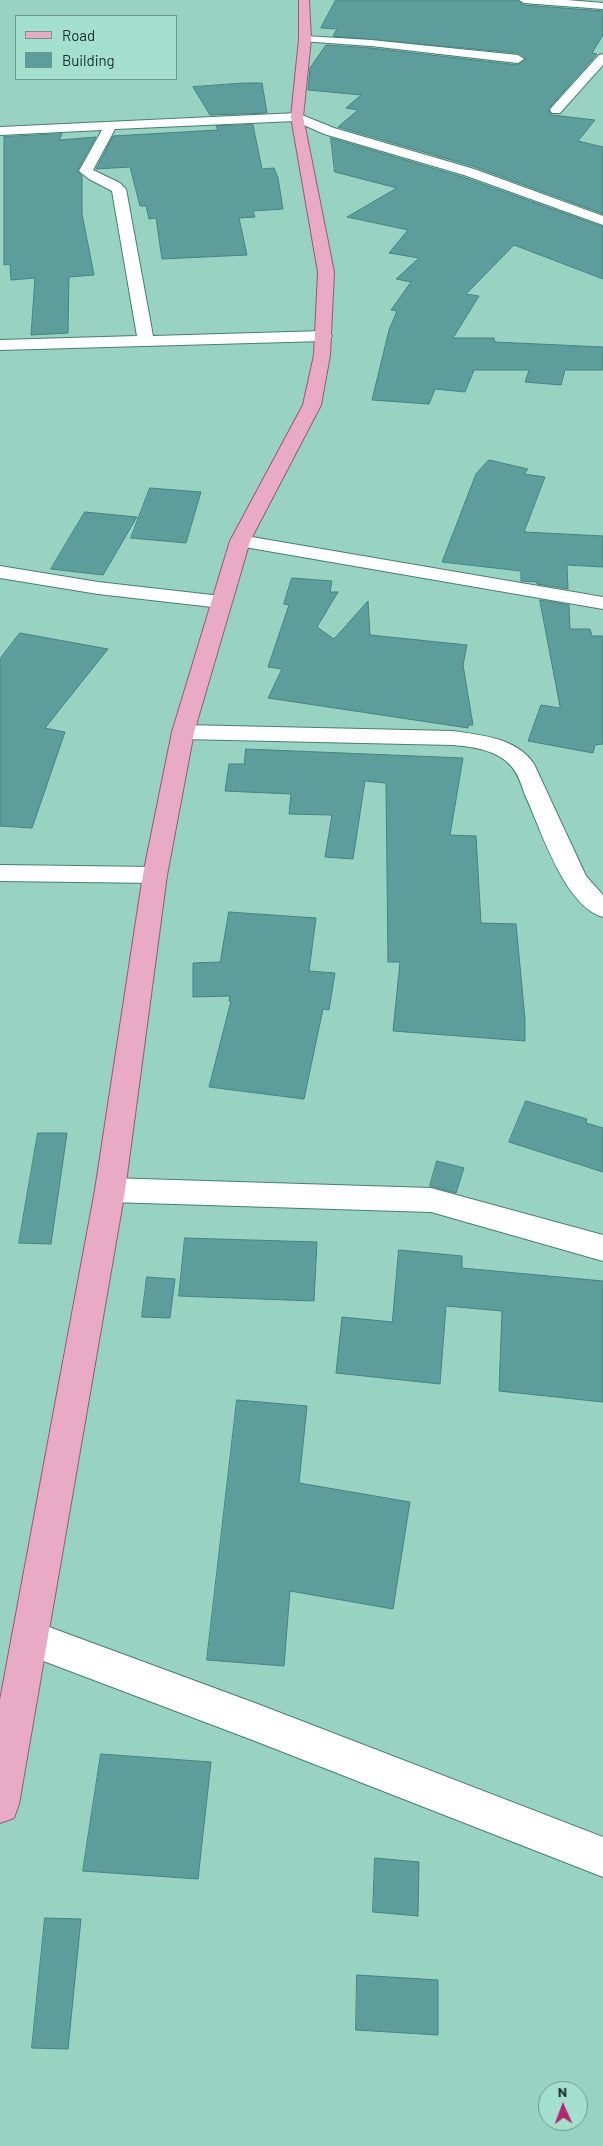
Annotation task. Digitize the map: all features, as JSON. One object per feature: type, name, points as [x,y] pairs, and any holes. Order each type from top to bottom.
[{"type":"main road","points":[[1,1795],[110,1190],[155,875],[183,732],[240,541],[312,405],[324,336],[326,272],[297,117],[305,39],[304,0]]},
{"type":"street","points":[[524,0],[603,6]]},
{"type":"street","points":[[305,39],[370,43],[518,58]]},
{"type":"street","points":[[556,110],[603,58]]},
{"type":"street","points":[[0,131],[297,117],[329,131],[469,172],[603,221]]},
{"type":"street","points":[[110,126],[86,171],[93,177],[108,181],[119,189],[146,340]]},
{"type":"street","points":[[0,345],[324,336]]},
{"type":"street","points":[[240,541],[603,603]]},
{"type":"street","points":[[0,572],[98,588],[221,602]]},
{"type":"street","points":[[183,732],[453,738],[492,743],[511,753],[523,764],[575,879],[590,898],[603,908]]},
{"type":"street","points":[[0,873],[155,875]]},
{"type":"street","points":[[110,1190],[430,1200],[603,1248]]},
{"type":"street","points":[[30,1638],[255,1722],[603,1857]]},
{"type":"building","points":[[336,0],[517,0],[524,5],[603,11],[603,35],[592,53],[597,54],[548,109],[552,115],[595,120],[578,141],[603,147],[603,214],[475,167],[338,127],[358,110],[346,108],[361,95],[308,90],[310,68],[326,45],[371,48],[518,65],[526,58],[518,53],[333,36],[337,29],[321,28]]},
{"type":"building","points":[[262,83],[267,113],[210,115],[193,87]]},
{"type":"building","points":[[253,125],[262,169],[274,168],[278,178],[283,209],[253,211],[255,217],[239,218],[247,255],[162,259],[156,218],[149,219],[146,206],[140,206],[130,167],[96,169],[113,136],[218,130],[216,126]]},
{"type":"building","points":[[62,134],[59,140],[96,137],[77,171],[82,176],[82,214],[94,275],[69,277],[68,333],[31,335],[35,278],[11,280],[10,264],[4,265],[4,137]]},
{"type":"building","points":[[331,138],[463,177],[603,227],[603,279],[514,245],[466,294],[479,296],[453,338],[494,338],[495,342],[603,347],[603,370],[565,370],[561,385],[525,382],[529,370],[474,370],[465,392],[435,389],[429,404],[372,400],[389,330],[397,311],[391,310],[411,282],[396,279],[419,258],[389,253],[408,230],[347,217],[397,188],[335,172]]},
{"type":"building","points":[[489,460],[528,469],[524,474],[545,477],[524,532],[603,536],[603,567],[567,565],[568,589],[537,584],[537,582],[521,581],[521,571],[442,562],[476,474]]},
{"type":"building","points":[[150,488],[201,492],[186,543],[131,538]]},
{"type":"building","points":[[85,512],[137,517],[103,575],[51,569]]},
{"type":"building","points":[[292,578],[332,581],[330,592],[338,592],[317,627],[334,639],[368,601],[370,635],[467,645],[463,665],[473,725],[468,725],[468,728],[268,698],[282,669],[268,667],[289,605],[284,604]]},
{"type":"building","points":[[540,600],[569,605],[570,629],[590,629],[592,636],[603,636],[603,744],[595,745],[593,753],[528,741],[541,705],[560,708]]},
{"type":"building","points":[[20,633],[108,649],[45,728],[65,732],[32,828],[0,826],[0,659]]},
{"type":"building","points":[[246,749],[463,758],[450,835],[476,836],[481,923],[516,924],[525,1019],[525,1041],[393,1031],[400,962],[388,962],[386,783],[365,781],[353,859],[325,857],[332,815],[289,814],[291,794],[225,791],[229,764],[244,764]]},
{"type":"building","points":[[229,912],[316,918],[309,971],[335,973],[329,1010],[323,1009],[304,1099],[209,1087],[231,1001],[229,1001],[230,996],[193,997],[193,963],[220,962]]},
{"type":"building","points":[[526,1101],[587,1119],[586,1123],[603,1128],[603,1172],[509,1142]]},
{"type":"building","points":[[38,1133],[67,1133],[51,1244],[19,1243]]},
{"type":"building","points":[[437,1161],[464,1168],[456,1193],[430,1186]]},
{"type":"building","points":[[185,1238],[317,1242],[314,1301],[179,1296]]},
{"type":"building","points":[[399,1250],[462,1256],[462,1268],[603,1281],[603,1402],[499,1391],[502,1311],[446,1306],[440,1384],[336,1373],[342,1317],[392,1322]]},
{"type":"building","points":[[147,1277],[175,1279],[170,1318],[142,1317]]},
{"type":"building","points":[[237,1400],[307,1406],[299,1483],[410,1502],[393,1609],[290,1591],[284,1666],[207,1660]]},
{"type":"building","points":[[101,1754],[211,1762],[198,1879],[83,1871]]},
{"type":"building","points":[[375,1858],[419,1862],[418,1916],[373,1912]]},
{"type":"building","points":[[45,1918],[81,1919],[68,2049],[32,2048]]},
{"type":"building","points":[[357,1975],[438,1980],[438,2035],[356,2030]]}]
